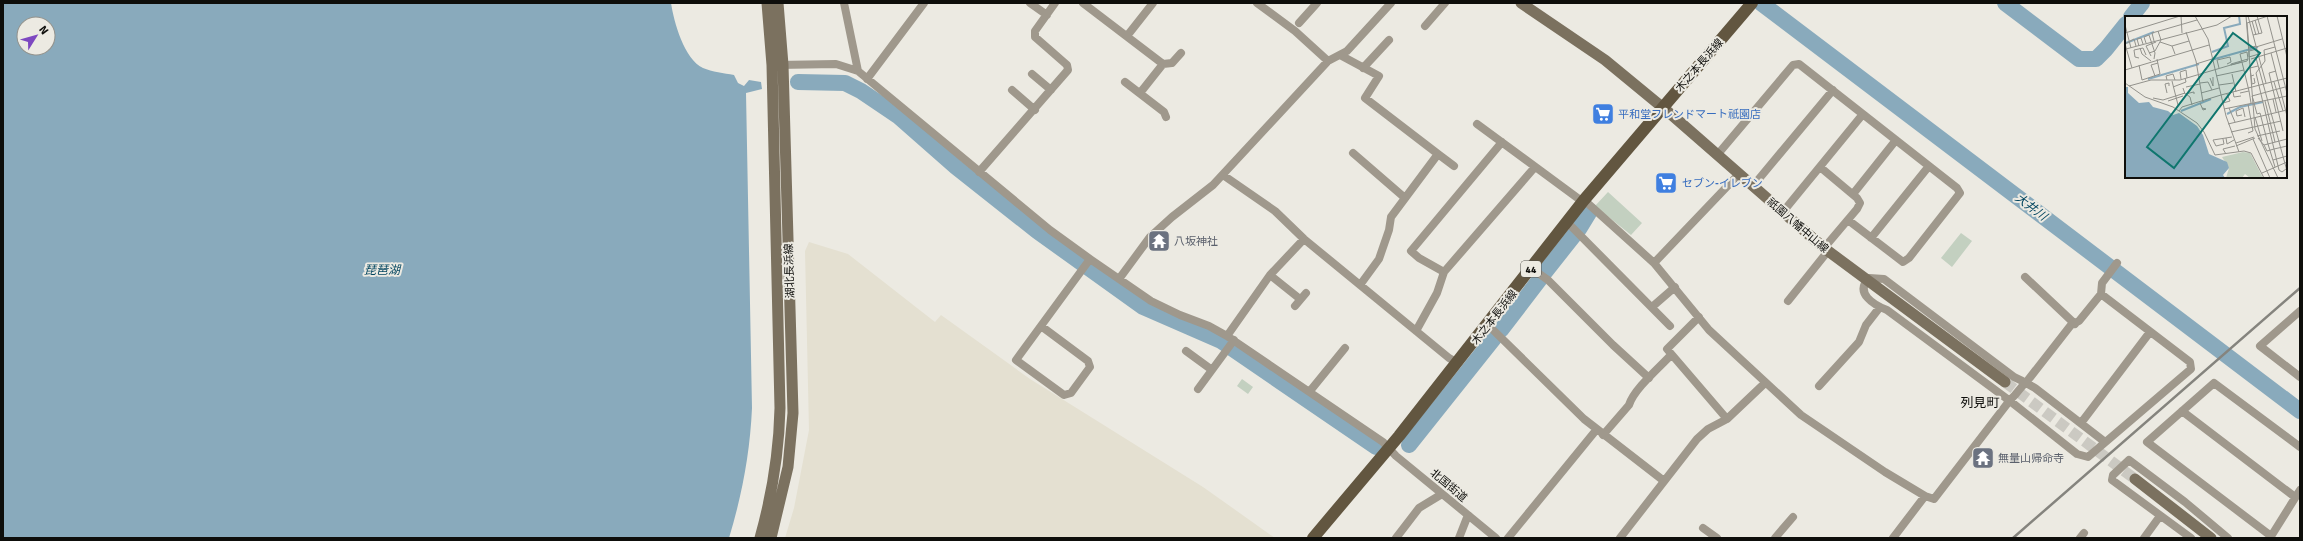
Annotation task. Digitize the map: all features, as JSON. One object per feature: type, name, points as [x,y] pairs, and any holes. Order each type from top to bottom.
[{"type":"main road","name":"湖北長浜線","points":[[767,3],[778,65],[793,413],[788,467],[772,538]]},
{"type":"main road","name":"湖北長浜線","points":[[760,538],[769,506],[777,462],[780,408],[778,3]]},
{"type":"main road","name":"祇園八幡中山線","points":[[1521,3],[1605,60],[1718,154],[1782,213],[1826,250],[2005,382]]},
{"type":"main road","name":"木之本長浜線","points":[[1313,538],[1458,363],[1583,201],[1752,3]]},
{"type":"main road","points":[[2135,479],[2211,538]]},
{"type":"street","points":[[778,65],[836,64],[858,71],[844,3]]},
{"type":"street","points":[[868,79],[924,3]]},
{"type":"street","points":[[1030,3],[1047,15]]},
{"type":"street","points":[[979,172],[1035,110],[1068,68],[1035,38],[1035,31],[1055,3]]},
{"type":"street","points":[[1127,36],[1152,3]]},
{"type":"street","points":[[1257,3],[1295,31],[1328,61]]},
{"type":"street","points":[[1299,23],[1317,3]]},
{"type":"street","points":[[1119,280],[1150,238],[1172,217],[1204,193],[1223,175],[1254,139],[1328,61],[1347,51],[1369,29],[1391,3]]},
{"type":"street","points":[[1425,26],[1445,3]]},
{"type":"street","points":[[1088,4],[1163,64],[1172,64],[1181,53]]},
{"type":"street","points":[[1364,68],[1389,40]]},
{"type":"street","points":[[1340,55],[1379,76],[1365,98],[1454,166]]},
{"type":"street","points":[[1140,94],[1163,64]]},
{"type":"street","points":[[1718,154],[1795,64],[1799,64],[1957,188],[1960,193],[1959,197],[1905,262],[1900,261],[1848,220]]},
{"type":"street","name":"北国街道","points":[[858,71],[979,172],[1089,260],[1160,306],[1209,326],[1230,342],[1310,392],[1389,448],[1495,538]]},
{"type":"street","points":[[1032,74],[1051,90]]},
{"type":"street","points":[[1125,82],[1164,112],[1166,117]]},
{"type":"street","points":[[1012,90],[1035,110]]},
{"type":"street","points":[[1753,186],[1833,90]]},
{"type":"street","points":[[1782,213],[1863,114]]},
{"type":"street","points":[[1477,124],[1583,201],[1654,263],[1710,330],[1765,383],[1801,414],[1885,472],[1925,496],[1934,499],[2070,326],[2076,324],[2101,294],[2102,283],[2114,266]]},
{"type":"street","points":[[1853,194],[1896,140]]},
{"type":"street","points":[[1444,272],[1419,258],[1411,251],[1502,142]]},
{"type":"street","points":[[1353,153],[1405,198]]},
{"type":"street","points":[[1360,285],[1379,259],[1391,217],[1438,154]]},
{"type":"street","points":[[1871,238],[1929,166]]},
{"type":"street","points":[[1416,331],[1437,293],[1444,272],[1535,167]]},
{"type":"street","points":[[1788,301],[1860,204],[1859,200],[1853,194],[1820,168]]},
{"type":"street","points":[[1654,263],[1739,174]]},
{"type":"street","points":[[1223,175],[1275,211],[1304,239],[1449,358],[1458,363]]},
{"type":"street","points":[[1567,222],[1670,326]]},
{"type":"street","points":[[1198,389],[1230,342],[1270,275],[1304,239]]},
{"type":"street","points":[[1041,326],[1088,361],[1090,367],[1071,392],[1064,395],[1016,360],[1089,260]]},
{"type":"street","points":[[1531,268],[1548,280],[1613,345],[1649,378]]},
{"type":"street","points":[[1270,275],[1300,299]]},
{"type":"street","points":[[2101,294],[2190,362],[2191,369],[2088,457],[2076,454],[2012,398],[1887,310],[1866,298],[1864,289],[1867,280],[1873,277],[1884,279],[2023,385],[2081,423],[2105,442]]},
{"type":"street","points":[[2025,277],[2076,324]]},
{"type":"street","points":[[1652,307],[1675,287]]},
{"type":"street","points":[[1820,386],[1859,342],[1866,325],[1880,307]]},
{"type":"street","points":[[2300,311],[2260,346],[2300,377]]},
{"type":"street","points":[[1699,317],[1667,349],[1727,419]]},
{"type":"street","points":[[2293,317],[2300,323]]},
{"type":"street","points":[[1488,325],[1603,435],[1664,481]]},
{"type":"street","points":[[2081,423],[2150,332]]},
{"type":"street","points":[[1310,392],[1345,348]]},
{"type":"street","points":[[1186,351],[1212,370]]},
{"type":"street","points":[[1603,435],[1649,378],[1671,355]]},
{"type":"street","points":[[1620,538],[1697,439],[1708,429],[1727,419],[1765,383]]},
{"type":"street","points":[[2182,411],[2298,493],[2271,537],[2147,442],[2182,411],[2214,383],[2300,447]]},
{"type":"street","points":[[1508,538],[1597,429]]},
{"type":"street","points":[[2190,538],[2112,480],[2113,476],[2129,460],[2186,502],[2228,538]]},
{"type":"street","points":[[1396,538],[1419,508],[1442,494]]},
{"type":"street","points":[[1893,538],[1925,496]]},
{"type":"street","points":[[1459,538],[1468,515]]},
{"type":"street","points":[[2144,538],[2160,516]]},
{"type":"street","points":[[1775,538],[1793,517]]},
{"type":"street","points":[[1703,528],[1717,538]]},
{"type":"shaded area","points":[[809,242],[848,254],[935,322],[941,315],[1030,379],[1203,487],[1275,538],[785,538],[794,508],[809,430],[805,251]]},
{"type":"green space","points":[[1608,192],[1642,223],[1631,235],[1595,206]]},
{"type":"green space","points":[[1961,233],[1972,241],[1952,267],[1941,258]]},
{"type":"green space","points":[[1242,379],[1253,387],[1248,394],[1237,386]]},
{"type":"water","name":"琵琶湖","points":[[3,3],[671,3],[677,30],[690,57],[696,63],[703,68],[734,75],[738,83],[744,86],[749,80],[761,82],[762,89],[746,93],[752,408],[745,474],[729,538],[3,538]]},
{"type":"waterway","name":"大井川","points":[[1761,3],[2300,411]]},
{"type":"waterway","points":[[2005,3],[2079,59],[2096,59],[2125,25]]},
{"type":"waterway","points":[[2132,16],[2142,3]]},
{"type":"waterway","points":[[798,82],[845,83],[861,91],[898,116],[956,167],[1037,231],[1143,307],[1221,341],[1376,447]]},
{"type":"waterway","points":[[1579,229],[1590,211]]},
{"type":"waterway","points":[[1545,272],[1575,234]]},
{"type":"waterway","points":[[1501,330],[1540,279]]},
{"type":"waterway","points":[[1409,445],[1495,337]]},
{"type":"tunnel","points":[[2005,382],[2135,479]]},
{"type":"railway","points":[[2013,538],[2300,288]]},
{"type":"place","name":"平和堂フレンドマート祇園店","points":[[1603,114]]},
{"type":"place","name":"セブン-イレブン","points":[[1666,183]]},
{"type":"place","name":"八坂神社","points":[[1159,241]]},
{"type":"place","name":"無量山帰命寺","points":[[1983,458]]},
{"type":"district","name":"列見町","points":[[1980,402]]}]
